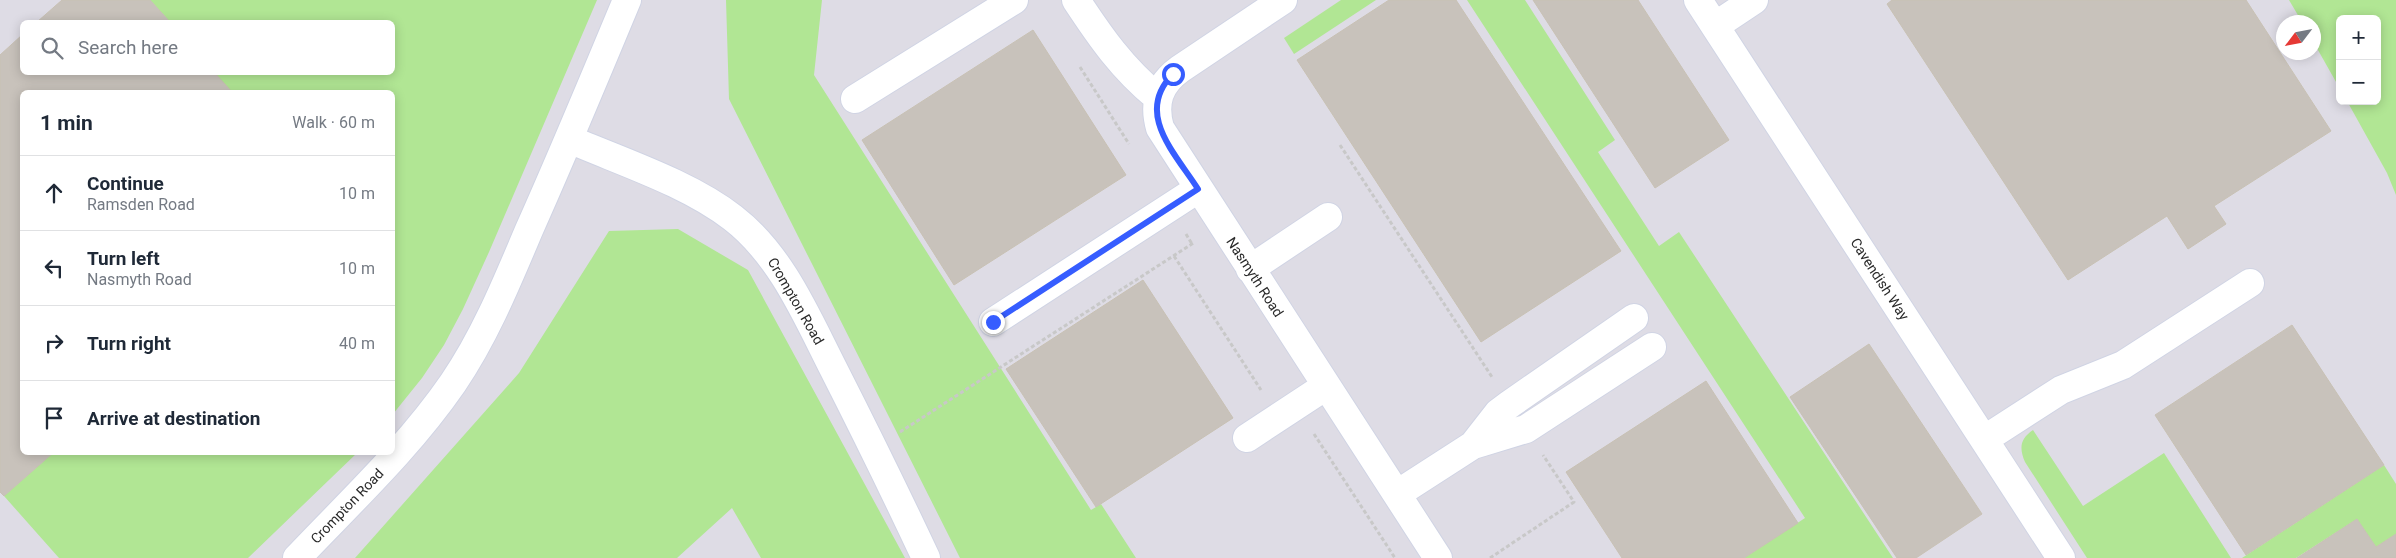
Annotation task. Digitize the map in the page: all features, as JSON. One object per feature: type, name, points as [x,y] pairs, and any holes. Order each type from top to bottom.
[{"type":"street","name":"Crompton Road","points":[[297,558],[394,457],[433,411],[454,381],[499,299],[627,0]]},
{"type":"street","points":[[855,99],[1014,0]]},
{"type":"street","points":[[1076,0],[1105,45],[1120,63],[1157,97],[1173,74],[1283,0]]},
{"type":"street","name":"Cavendish Way","points":[[1698,0],[2061,558]]},
{"type":"street","points":[[1715,26],[1754,0]]},
{"type":"street","name":"Nasmyth Road","points":[[1157,97],[1156,113],[1160,128],[1438,558]]},
{"type":"street","name":"Crompton Road","points":[[569,139],[692,192],[734,219],[765,248],[804,311],[873,447],[926,558]]},
{"type":"street","points":[[993,322],[1198,189]]},
{"type":"street","points":[[1250,269],[1328,217]]},
{"type":"street","points":[[1985,439],[2061,390],[2123,365],[2250,283]]},
{"type":"street","points":[[1473,445],[1498,413],[1634,318]]},
{"type":"street","points":[[1397,494],[1473,445],[1526,429],[1652,347]]},
{"type":"street","points":[[1247,438],[1326,386]]},
{"type":"path","points":[[1080,66],[1132,149]]},
{"type":"path","points":[[1340,145],[1510,404]]},
{"type":"path","points":[[1169,208],[1192,244]]},
{"type":"path","points":[[1174,256],[1395,558]]},
{"type":"path","points":[[922,418],[1167,261]]},
{"type":"path","points":[[1490,558],[1574,502],[1526,429]]},
{"type":"shaded area","points":[[0,0],[2396,0],[2396,558],[0,558]]},
{"type":"green space","points":[[150,0],[597,0],[463,309],[444,345],[422,378],[395,412],[395,90],[230,90],[216,75],[395,75],[395,20],[168,20]]},
{"type":"green space","points":[[726,0],[822,0],[814,75],[1091,510],[1101,504],[1136,558],[960,558],[729,99]]},
{"type":"green space","points":[[1341,0],[1376,0],[1294,54],[1284,38]]},
{"type":"green space","points":[[1467,0],[1525,0],[1615,140],[1598,152],[1659,246],[1679,232],[1893,558],[1744,558],[1805,518]]},
{"type":"green space","points":[[2289,0],[2396,0],[2396,195],[2387,173],[2349,105],[2381,105],[2381,15],[2336,15],[2336,82],[2321,55],[2321,15],[2298,15]]},
{"type":"green space","points":[[678,229],[748,270],[905,558],[761,558],[732,508],[677,558],[355,558],[519,373],[609,231]]},
{"type":"green space","points":[[2033,430],[2083,506],[2164,453],[2231,558],[2087,558],[2025,462],[2021,448],[2023,440]]},
{"type":"green space","points":[[51,455],[355,455],[248,558],[59,558],[4,496]]},
{"type":"green space","points":[[2384,465],[2396,484],[2396,534],[2376,547],[2357,519],[2296,558],[2242,558]]},
{"type":"building","points":[[62,0],[150,0],[168,20],[39,20]]},
{"type":"building","points":[[1389,0],[1456,0],[1621,251],[1481,342],[1297,60]]},
{"type":"building","points":[[1533,0],[1638,0],[1729,140],[1655,188]]},
{"type":"building","points":[[1892,0],[2246,0],[2276,46],[2276,60],[2285,60],[2331,131],[2214,206],[2226,224],[2188,249],[2167,216],[2068,280],[1887,4]]},
{"type":"building","points":[[1033,30],[1126,175],[954,285],[862,140]]},
{"type":"building","points":[[20,37],[20,75],[217,75],[230,90],[20,90],[20,455],[51,455],[4,496],[0,492],[0,55]]},
{"type":"building","points":[[1143,280],[1233,418],[1096,507],[1006,369]]},
{"type":"building","points":[[2292,325],[2384,465],[2246,555],[2155,415]]},
{"type":"building","points":[[1869,344],[1982,514],[1916,558],[1897,558],[1790,397]]},
{"type":"building","points":[[1706,381],[1798,523],[1744,558],[1622,558],[1566,472]]},
{"type":"building","points":[[2357,519],[2376,547],[2396,534],[2396,558],[2297,558]]},
{"type":"route","points":[[993,322],[1198,189],[1166,139],[1160,128],[1156,113],[1157,97],[1173,74]]}]
